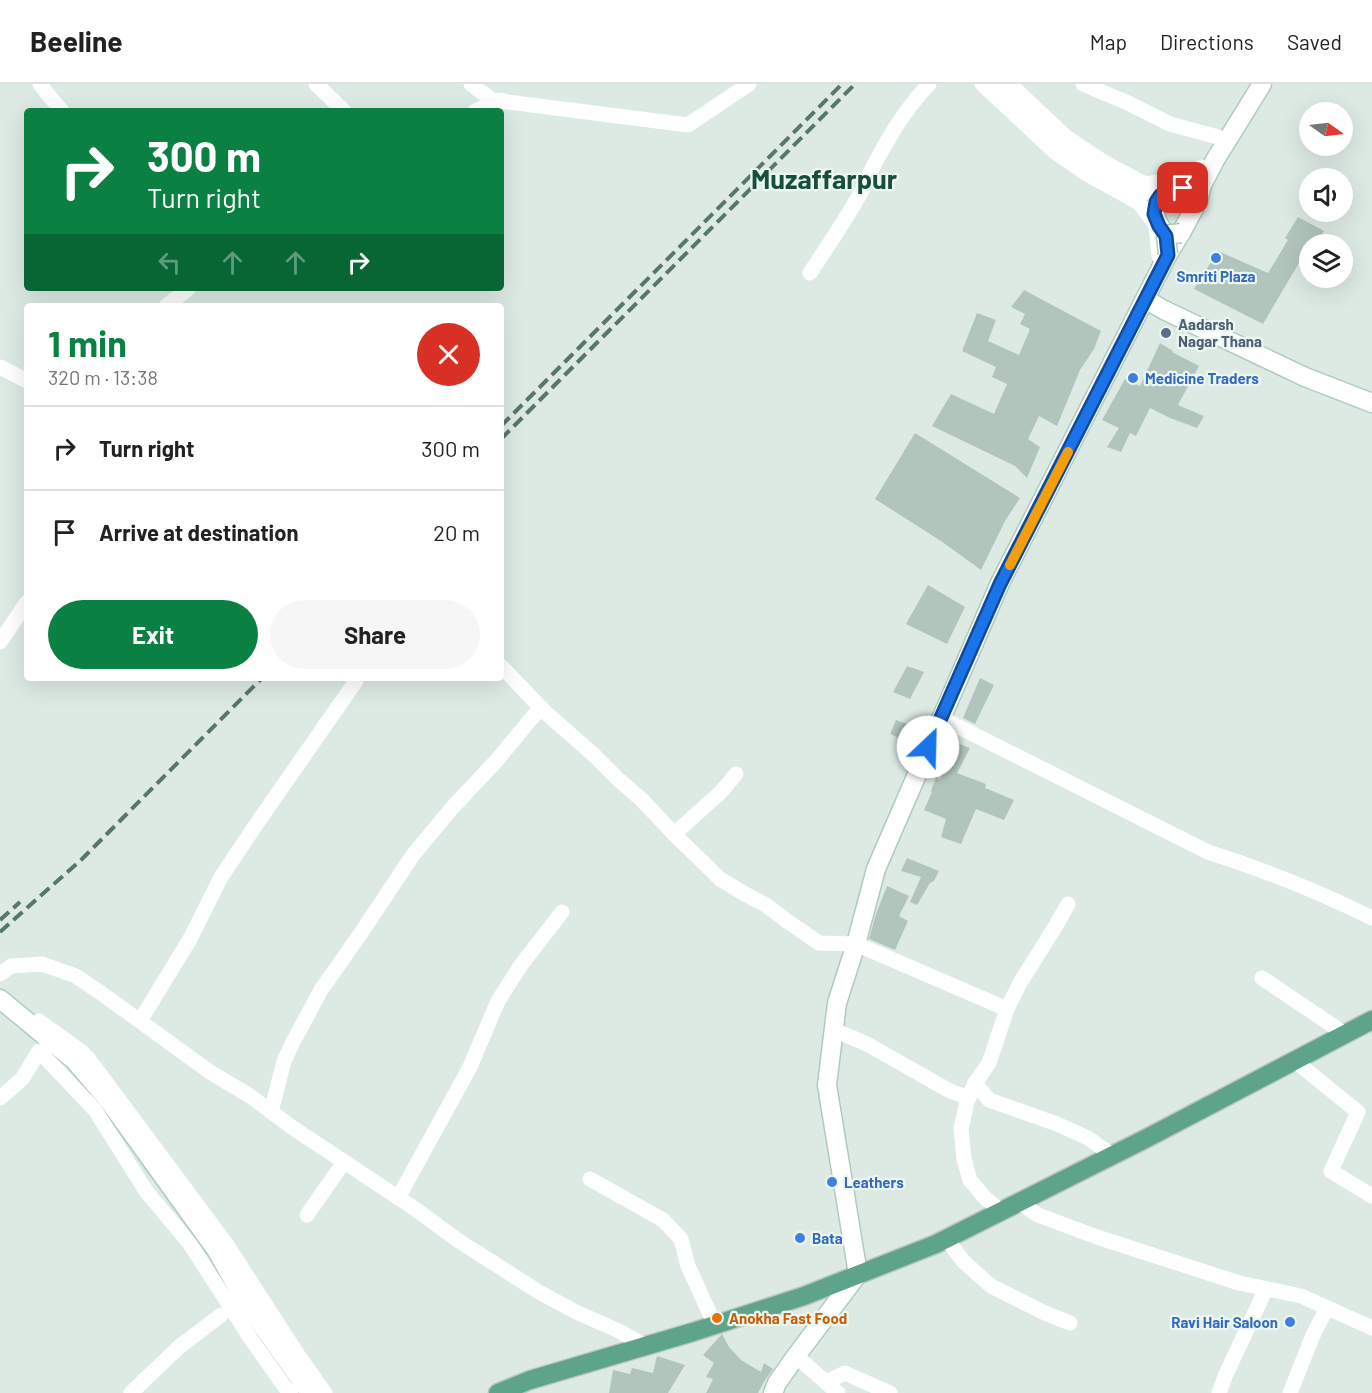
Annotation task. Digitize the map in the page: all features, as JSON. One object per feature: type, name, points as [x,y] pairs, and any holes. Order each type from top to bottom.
[{"type":"main road","points":[[996,84],[1064,148],[1111,177],[1142,191],[1176,188],[1193,193],[1200,184]]},
{"type":"main road","points":[[1163,255],[1200,184],[1218,137],[1249,84]]},
{"type":"main road","points":[[773,1393],[777,1383],[796,1356],[858,1274],[827,1085],[837,1003],[876,869],[1000,584],[1200,184],[1262,84]]},
{"type":"main road","points":[[903,804],[917,796],[951,723],[1005,591],[1152,303],[1241,135],[1274,84]]},
{"type":"main road","points":[[1154,214],[1156,202],[1160,196],[1176,188]]},
{"type":"main road","points":[[1142,191],[1159,226],[1174,234]]},
{"type":"main road","points":[[1152,303],[1305,376],[1372,403]]},
{"type":"main road","points":[[0,999],[74,1060],[109,1101],[217,1251],[246,1303],[310,1393]]},
{"type":"main road","points":[[498,1393],[530,1380],[804,1296],[946,1238],[1372,1020]]},
{"type":"street","points":[[40,84],[60,108]]},
{"type":"street","points":[[316,84],[341,108]]},
{"type":"street","points":[[471,84],[492,100],[688,125],[749,84]]},
{"type":"street","points":[[810,273],[857,201],[873,166],[895,128],[929,84]]},
{"type":"street","points":[[982,84],[1055,152],[1087,174],[1139,203],[1156,225],[1163,255]]},
{"type":"street","points":[[1010,84],[1066,137],[1107,164],[1145,184],[1175,180],[1200,184]]},
{"type":"street","points":[[1083,84],[1170,124],[1218,137]]},
{"type":"street","points":[[482,108],[501,100]]},
{"type":"street","points":[[170,303],[184,291]]},
{"type":"street","points":[[0,367],[24,379]]},
{"type":"street","points":[[0,642],[24,606]]},
{"type":"street","points":[[504,669],[541,708],[642,800],[720,879],[766,905],[819,943],[856,944],[1008,1009]]},
{"type":"street","points":[[140,1021],[190,939],[220,877],[356,681]]},
{"type":"street","points":[[271,1112],[284,1061],[321,990],[412,855],[541,708]]},
{"type":"street","points":[[951,723],[1208,852],[1279,876],[1372,918]]},
{"type":"street","points":[[674,834],[721,792],[736,774]]},
{"type":"street","points":[[1001,1211],[985,1198],[970,1180],[964,1159],[961,1129],[975,1083],[989,1063],[1020,983],[1068,904]]},
{"type":"street","points":[[398,1198],[470,1067],[498,1001],[521,965],[562,912]]},
{"type":"street","points":[[0,974],[11,966],[42,964],[76,976],[210,1072],[250,1096],[459,1241],[539,1292],[645,1346]]},
{"type":"street","points":[[1262,978],[1345,1034]]},
{"type":"street","points":[[0,993],[88,1058],[227,1245],[325,1393]]},
{"type":"street","points":[[834,1030],[867,1044],[950,1091],[969,1098]]},
{"type":"street","points":[[0,1098],[22,1079],[39,1051],[95,1110],[146,1191],[190,1244],[251,1339],[291,1393]]},
{"type":"street","points":[[1295,1060],[1358,1112],[1332,1171],[1372,1196]]},
{"type":"street","points":[[975,1083],[989,1100],[1058,1124],[1088,1138],[1112,1155]]},
{"type":"street","points":[[307,1215],[344,1162]]},
{"type":"street","points":[[590,1179],[663,1220],[681,1239],[688,1266],[715,1325]]},
{"type":"street","points":[[1019,1202],[1038,1215],[1077,1230],[1239,1283],[1301,1296],[1372,1328]]},
{"type":"street","points":[[946,1238],[963,1261],[991,1286],[1070,1323]]},
{"type":"street","points":[[1219,1393],[1266,1289]]},
{"type":"street","points":[[1290,1393],[1326,1308]]},
{"type":"street","points":[[131,1393],[179,1347],[221,1315]]},
{"type":"street","points":[[796,1356],[838,1393]]},
{"type":"street","points":[[826,1382],[845,1373],[890,1393]]},
{"type":"building","points":[[1298,217],[1299,222],[1307,222],[1324,231],[1322,234],[1299,234],[1299,263],[1263,324],[1194,289],[1218,251],[1268,273],[1288,240],[1285,238]]},
{"type":"building","points":[[1024,290],[1101,331],[1094,349],[1080,370],[1057,426],[1039,416],[1028,439],[1040,447],[1027,478],[1015,466],[932,426],[951,394],[994,414],[1007,384],[992,377],[996,367],[962,351],[977,313],[996,320],[988,341],[1019,355],[1030,329],[1020,324],[1025,314],[1011,307]]},
{"type":"building","points":[[1160,343],[1199,366],[1178,405],[1204,416],[1197,428],[1150,408],[1136,436],[1130,433],[1121,452],[1107,447],[1119,428],[1102,420],[1125,379],[1140,386]]},
{"type":"building","points":[[915,433],[1020,498],[1005,521],[981,570],[941,541],[875,499]]},
{"type":"building","points":[[928,585],[965,607],[947,644],[906,624]]},
{"type":"building","points":[[907,666],[924,672],[910,699],[893,692]]},
{"type":"building","points":[[980,678],[994,685],[975,724],[963,718]]},
{"type":"building","points":[[896,720],[913,726],[906,741],[890,734]]},
{"type":"building","points":[[948,740],[970,748],[957,773],[986,784],[985,788],[1014,800],[1004,820],[976,809],[961,844],[941,837],[946,819],[924,810],[936,777],[940,779],[950,756],[942,753]]},
{"type":"building","points":[[907,858],[939,871],[917,905],[910,902],[921,877],[901,871]]},
{"type":"building","points":[[887,886],[909,896],[899,916],[908,921],[895,950],[869,939]]},
{"type":"building","points":[[722,1334],[729,1347],[741,1360],[761,1372],[764,1363],[773,1369],[758,1393],[706,1393],[713,1379],[706,1377],[714,1363],[703,1355]]},
{"type":"building","points":[[657,1356],[685,1365],[668,1393],[609,1393],[613,1370],[630,1374],[632,1368],[653,1373]]},
{"type":"railway","points":[[504,423],[842,84]]},
{"type":"railway","points":[[504,436],[855,84]]},
{"type":"railway","points":[[0,932],[82,859],[259,681]]},
{"type":"railway","points":[[0,920],[20,902]]},
{"type":"slow traffic","points":[[1010,565],[1068,452]]},
{"type":"place","name":"Smriti Plaza","points":[[1216,258]]},
{"type":"place","name":"Aadarsh Nagar Thana","points":[[1166,333]]},
{"type":"place","name":"Medicine Traders","points":[[1133,378]]},
{"type":"place","name":"Leathers","points":[[832,1182]]},
{"type":"place","name":"Bata","points":[[800,1238]]},
{"type":"place","name":"Anokha Fast Food","points":[[717,1318]]},
{"type":"place","name":"Ravi Hair Saloon","points":[[1290,1322]]},
{"type":"district","name":"Muzaffarpur","points":[[824,178]]},
{"type":"route","points":[[928,747],[1000,584],[1168,255],[1166,236],[1154,214],[1156,202],[1169,189],[1183,188]]}]
